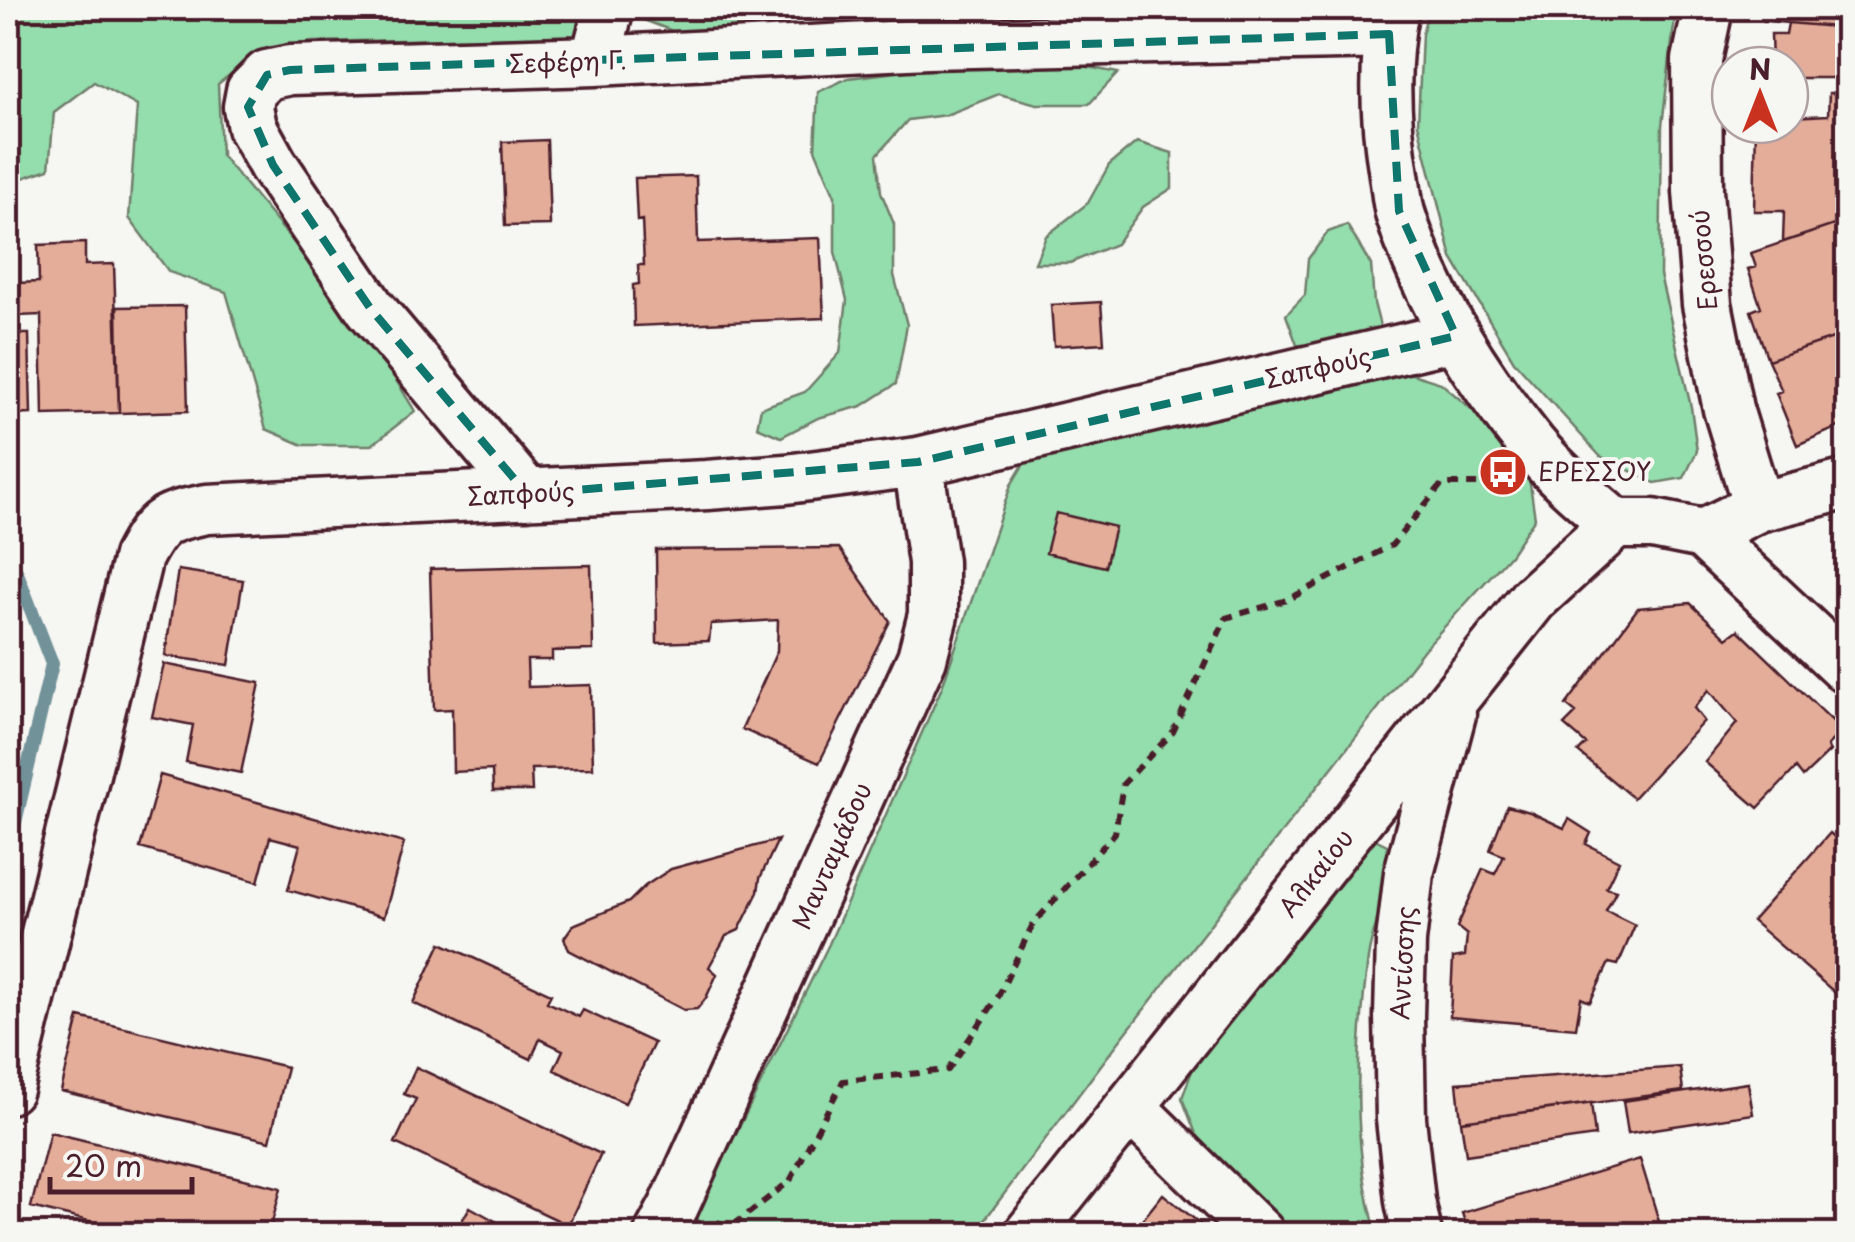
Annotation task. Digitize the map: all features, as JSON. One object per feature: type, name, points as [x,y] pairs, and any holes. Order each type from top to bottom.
[{"type":"street","points":[[595,62],[609,8]]},
{"type":"street","name":"Ερεσσού","points":[[1708,8],[1697,60],[1698,191],[1707,304],[1728,409],[1758,506]]},
{"type":"street","points":[[1392,21],[1389,147],[1400,210],[1425,277],[1456,336],[1492,391],[1533,446],[1568,484],[1614,524],[1653,524],[1703,534],[1848,670]]},
{"type":"street","name":"Σεφέρη Γ.","points":[[528,494],[370,308],[273,164],[252,127],[248,107],[251,91],[267,75],[290,70],[595,62],[968,25],[1392,21]]},
{"type":"street","name":"Σαπφούς","points":[[8,1089],[138,556],[152,530],[175,515],[208,509],[747,482],[918,462],[1456,336]]},
{"type":"street","name":"Μανταμάδου","points":[[666,1220],[922,658],[933,615],[933,562],[918,462]]},
{"type":"street","points":[[1703,534],[1758,506],[1848,484]]},
{"type":"street","name":"Αλκαίου","points":[[1029,1234],[1533,598],[1614,524]]},
{"type":"street","name":"Αντίσσης","points":[[1417,1234],[1401,1119],[1401,941],[1409,873],[1456,696]]},
{"type":"street","points":[[1130,1107],[1260,1234]]},
{"type":"path","points":[[666,1220],[731,1227],[790,1181],[843,1081],[948,1070],[998,997],[1033,924],[1115,834],[1123,784],[1173,732],[1226,618],[1287,600],[1392,544],[1442,484],[1568,484]]},
{"type":"highlighted area","points":[[1389,34],[1399,211],[1456,336],[918,462],[527,494],[370,308],[273,165],[248,107],[267,75],[290,70]]},
{"type":"green space","points":[[16,8],[593,8],[586,36],[312,42],[261,50],[218,84],[221,155],[361,323],[415,411],[372,445],[303,445],[266,429],[226,292],[169,272],[129,218],[137,106],[94,82],[54,112],[49,169],[8,183],[8,14]]},
{"type":"green space","points":[[635,8],[812,8],[754,33],[683,35],[636,17]]},
{"type":"green space","points":[[1429,8],[1676,8],[1662,126],[1660,275],[1691,407],[1697,451],[1684,478],[1655,483],[1600,456],[1514,361],[1452,258],[1418,124],[1422,34]]},
{"type":"green space","points":[[1068,63],[1118,73],[1089,104],[1037,104],[999,94],[946,115],[908,120],[877,155],[881,192],[894,224],[894,275],[907,325],[896,384],[862,406],[818,418],[781,437],[757,427],[761,408],[805,392],[840,353],[847,300],[835,252],[835,196],[815,149],[818,92],[848,78],[946,66]]},
{"type":"green space","points":[[1137,142],[1172,153],[1172,188],[1143,207],[1116,244],[1070,263],[1035,263],[1046,236],[1088,203],[1109,165]]},
{"type":"green space","points":[[1347,225],[1371,265],[1381,330],[1340,346],[1297,345],[1286,315],[1305,295],[1308,259],[1328,232]]},
{"type":"green space","points":[[1393,368],[1441,383],[1497,431],[1527,464],[1535,518],[1510,555],[1425,648],[974,1234],[687,1234],[829,944],[942,687],[1011,485],[1029,455]]},
{"type":"green space","points":[[1371,837],[1387,845],[1388,868],[1368,958],[1358,1097],[1363,1167],[1377,1234],[1286,1234],[1196,1134],[1182,1098],[1194,1065],[1350,856]]},
{"type":"building","points":[[1768,8],[1848,8],[1848,28],[1764,21]]},
{"type":"building","points":[[1788,23],[1848,28],[1848,78],[1810,78],[1810,45],[1771,45],[1771,34],[1786,34]]},
{"type":"building","points":[[1829,93],[1848,93],[1847,224],[1783,242],[1784,211],[1754,211],[1756,145],[1810,145],[1810,116],[1828,115]]},
{"type":"building","points":[[547,140],[550,225],[505,226],[502,142]]},
{"type":"building","points":[[696,176],[698,242],[820,238],[824,318],[634,326],[633,285],[639,284],[638,265],[644,265],[635,178]]},
{"type":"building","points":[[1840,223],[1848,246],[1848,333],[1768,360],[1751,311],[1761,307],[1748,269],[1756,267],[1751,253]]},
{"type":"building","points":[[85,243],[85,265],[114,264],[119,413],[43,415],[41,315],[18,316],[17,283],[39,282],[38,245]]},
{"type":"building","points":[[1101,302],[1104,343],[1054,346],[1051,305]]},
{"type":"building","points":[[185,306],[188,411],[119,413],[117,307]]},
{"type":"building","points":[[1848,333],[1848,423],[1797,445],[1776,393],[1782,391],[1768,360]]},
{"type":"building","points":[[8,334],[29,334],[31,414],[8,415]]},
{"type":"building","points":[[1056,513],[1115,527],[1105,567],[1046,553]]},
{"type":"building","points":[[839,548],[890,621],[819,763],[742,729],[777,651],[778,620],[711,624],[709,641],[657,643],[656,550]]},
{"type":"building","points":[[591,565],[593,650],[552,651],[552,660],[527,660],[528,687],[591,685],[593,768],[531,769],[532,791],[493,791],[492,770],[453,772],[452,709],[434,710],[430,569]]},
{"type":"building","points":[[178,570],[243,580],[229,665],[165,656]]},
{"type":"building","points":[[1690,603],[1727,638],[1738,630],[1842,730],[1827,746],[1830,751],[1803,777],[1796,768],[1758,808],[1705,762],[1737,723],[1709,690],[1694,708],[1704,721],[1633,798],[1578,752],[1586,744],[1564,725],[1576,713],[1566,705],[1638,608]]},
{"type":"building","points":[[164,664],[260,683],[241,773],[186,762],[193,725],[152,717]]},
{"type":"building","points":[[160,775],[404,843],[384,917],[288,890],[300,845],[270,837],[258,882],[140,848]]},
{"type":"building","points":[[1507,806],[1564,828],[1569,819],[1591,833],[1586,844],[1619,861],[1606,888],[1616,891],[1606,911],[1635,925],[1618,965],[1609,963],[1590,1002],[1581,998],[1576,1028],[1450,1017],[1453,958],[1465,956],[1467,935],[1457,927],[1483,869],[1495,874],[1504,856],[1490,850]]},
{"type":"building","points":[[1848,831],[1848,1004],[1752,921],[1830,833],[1839,841]]},
{"type":"building","points":[[778,840],[739,930],[726,936],[709,967],[717,974],[697,1009],[684,1010],[569,950],[564,938],[573,925],[629,902],[671,869]]},
{"type":"building","points":[[441,943],[551,994],[547,1002],[579,1017],[583,1010],[654,1043],[625,1103],[554,1070],[563,1050],[540,1039],[531,1059],[413,1003]]},
{"type":"building","points":[[79,1017],[287,1067],[270,1141],[61,1091]]},
{"type":"building","points":[[416,1067],[601,1154],[568,1225],[395,1143],[416,1099],[404,1094]]},
{"type":"building","points":[[1680,1067],[1683,1091],[1461,1121],[1457,1083]]},
{"type":"building","points":[[1748,1083],[1753,1114],[1628,1133],[1623,1101]]},
{"type":"building","points":[[1591,1103],[1595,1136],[1466,1155],[1461,1121]]},
{"type":"building","points":[[50,1132],[281,1188],[269,1234],[142,1234],[31,1207]]},
{"type":"building","points":[[1640,1159],[1661,1228],[1639,1234],[1469,1234],[1462,1213]]},
{"type":"building","points":[[1163,1194],[1213,1234],[1131,1234]]},
{"type":"building","points":[[470,1207],[519,1234],[454,1234]]},
{"type":"waterway","points":[[8,561],[17,573],[52,664],[9,848]]},
{"type":"place","name":"ΕΡΕΣΣΟΥ","points":[[1503,472]]}]
